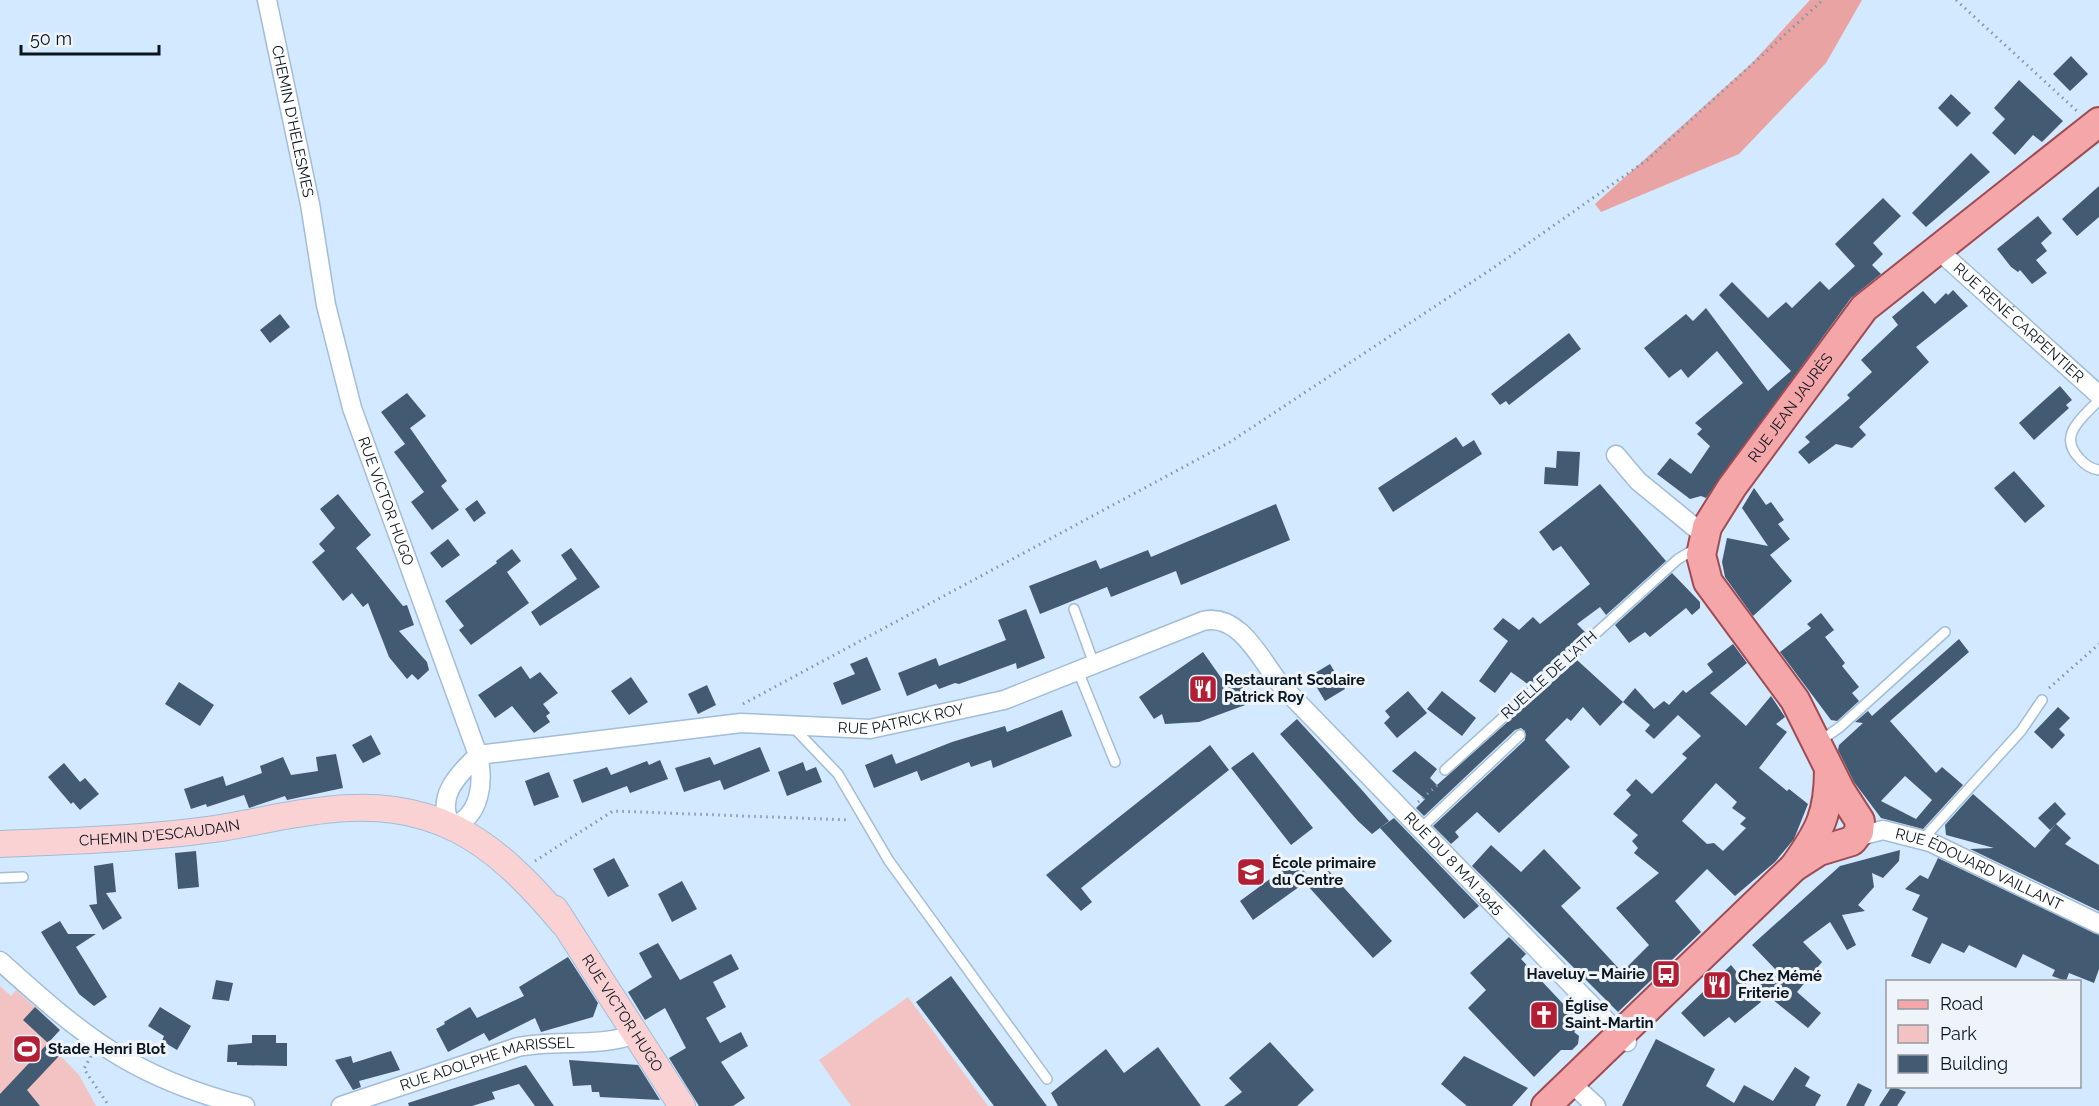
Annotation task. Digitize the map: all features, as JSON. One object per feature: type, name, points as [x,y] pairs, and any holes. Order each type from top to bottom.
[{"type":"main road","name":"RUE JEAN JAURÈS","points":[[1703,540],[1732,488],[1855,318],[1875,298],[2096,124]]},
{"type":"main road","points":[[1546,1106],[1579,1097],[1623,1039],[1654,1005],[1794,867],[1819,851],[1835,830],[1860,823],[1787,687],[1708,582],[1703,565],[1703,540]]},
{"type":"main road","points":[[1823,754],[1835,830]]},
{"type":"street","name":"CHEMIN D'HELESMES","points":[[267,0],[316,243]]},
{"type":"street","name":"RUE VICTOR HUGO","points":[[316,243],[338,359],[352,408],[477,755],[481,782],[455,813]]},
{"type":"street","name":"RUE RENÉ CARPENTIER","points":[[1936,249],[2099,398]]},
{"type":"street","points":[[1616,455],[1638,481],[1703,540]]},
{"type":"street","name":"RUE PATRICK ROY","points":[[477,755],[750,723],[870,729],[1004,700],[1203,621],[1218,619],[1237,628],[1280,684]]},
{"type":"street","name":"RUE DU 8 MAI 1945","points":[[1280,684],[1623,1039]]},
{"type":"street","points":[[455,813],[458,778],[477,755]]},
{"type":"street","name":"CHEMIN D'ESCAUDAIN","points":[[0,844],[193,831],[318,810],[380,796],[407,795],[455,813]]},
{"type":"street","name":"RUE VICTOR HUGO","points":[[455,813],[498,835],[529,865],[563,923],[682,1106]]},
{"type":"street","name":"RUE VICTOR HUGO","points":[[455,813],[486,846],[509,863],[563,923]]},
{"type":"street","name":"RUE ÉDOUARD VAILLANT","points":[[1835,830],[1883,830],[1923,839],[2099,924]]},
{"type":"street","points":[[0,961],[70,1024],[97,1044],[159,1078],[193,1092],[245,1106]]},
{"type":"street","name":"RUE ADOLPHE MARISSEL","points":[[341,1106],[518,1047],[545,1043],[616,1040],[635,1034]]},
{"type":"lane","name":"RUE RENÉ CARPENTIER","points":[[2099,398],[2074,426],[2069,436],[2071,447],[2080,460],[2099,470]]},
{"type":"lane","name":"RUELLE DE L'ATH","points":[[1445,770],[1677,559],[1703,540]]},
{"type":"lane","points":[[1074,609],[1086,667],[1115,762]]},
{"type":"lane","points":[[1823,754],[1840,727],[1946,632]]},
{"type":"lane","points":[[1923,839],[2021,731],[2042,700]]},
{"type":"lane","points":[[792,726],[838,774],[864,821],[929,919],[1047,1079]]},
{"type":"lane","points":[[1420,829],[1520,735]]},
{"type":"lane","points":[[0,878],[23,878]]},
{"type":"path","points":[[722,725],[724,714],[1230,442],[1496,266],[1647,160],[1822,0]]},
{"type":"path","points":[[1956,0],[2096,124]]},
{"type":"path","points":[[2042,700],[2047,690],[2099,644]]},
{"type":"path","points":[[1406,814],[1440,782],[1445,770]]},
{"type":"path","points":[[529,865],[613,811],[864,821]]},
{"type":"path","points":[[97,1044],[84,1069],[109,1106]]},
{"type":"green space","name":"Stade Henri Blot","points":[[0,986],[11,996],[16,990],[60,1030],[48,1043],[79,1075],[96,1106],[0,1106]]},
{"type":"green space","points":[[908,997],[988,1106],[851,1106],[819,1060]]},
{"type":"shaded area","points":[[1810,0],[1862,0],[1826,63],[1739,154],[1601,212],[1595,204],[1753,62]]},
{"type":"building","points":[[2071,56],[2088,74],[2070,91],[2053,74]]},
{"type":"building","points":[[2019,80],[2063,121],[2042,142],[2033,135],[2015,155],[1992,133],[2005,119],[1994,108]]},
{"type":"building","points":[[1951,94],[1971,113],[1957,127],[1938,108]]},
{"type":"building","points":[[1971,153],[1990,172],[1926,227],[1912,213]]},
{"type":"building","points":[[2099,186],[2099,217],[2077,236],[2062,219]]},
{"type":"building","points":[[1883,198],[1901,216],[1873,243],[1883,254],[1872,265],[1881,274],[1851,298],[1706,498],[1701,496],[1690,499],[1657,474],[1670,458],[1691,474],[1710,446],[1697,434],[1702,429],[1695,423],[1743,383],[1717,351],[1688,378],[1681,369],[1669,378],[1644,348],[1686,314],[1693,321],[1706,308],[1768,391],[1791,371],[1719,295],[1732,282],[1768,318],[1786,302],[1792,308],[1820,281],[1829,290],[1855,266],[1835,244]]},
{"type":"building","points":[[2038,216],[2052,233],[2041,243],[2047,251],[2036,260],[2047,273],[2032,284],[2020,270],[2018,272],[2011,267],[1997,249]]},
{"type":"building","points":[[1953,290],[1968,306],[1916,347],[1929,362],[1859,427],[1866,435],[1852,448],[1836,444],[1809,464],[1798,452],[1810,442],[1805,437],[1850,398],[1847,395],[1872,372],[1861,360],[1898,325],[1892,317],[1923,291],[1935,304],[1946,293],[1948,295]]},
{"type":"building","points":[[280,314],[290,327],[270,343],[260,330]]},
{"type":"building","points":[[1569,333],[1581,349],[1509,405],[1506,401],[1500,405],[1491,394]]},
{"type":"building","points":[[2060,386],[2072,400],[2066,405],[2069,408],[2034,440],[2019,423]]},
{"type":"building","points":[[407,393],[426,416],[410,428],[447,481],[441,486],[459,510],[432,530],[411,502],[424,492],[394,452],[405,444],[381,412]]},
{"type":"building","points":[[1456,437],[1463,447],[1474,440],[1482,454],[1393,512],[1378,488]]},
{"type":"building","points":[[1557,451],[1580,452],[1578,486],[1544,484],[1545,467],[1556,468]]},
{"type":"building","points":[[2014,471],[2045,506],[2025,523],[1994,488]]},
{"type":"building","points":[[1600,484],[1666,561],[1606,615],[1600,607],[1577,624],[1586,633],[1529,685],[1511,672],[1495,693],[1479,681],[1508,641],[1493,629],[1503,618],[1519,630],[1533,617],[1540,624],[1590,584],[1561,546],[1553,551],[1539,532]]},
{"type":"building","points":[[1754,488],[1766,505],[1771,502],[1784,520],[1778,524],[1790,539],[1770,555],[1792,581],[1753,616],[1725,577],[1722,562],[1727,538],[1768,546],[1742,508]]},
{"type":"building","points":[[338,494],[371,535],[356,548],[403,606],[407,605],[414,625],[399,631],[427,662],[429,670],[418,680],[412,674],[407,679],[389,657],[368,603],[363,607],[352,593],[343,601],[312,562],[325,551],[319,544],[335,528],[320,509]]},
{"type":"building","points":[[477,500],[486,513],[474,522],[465,509]]},
{"type":"building","points":[[1276,504],[1290,540],[1181,585],[1176,571],[1111,597],[1107,587],[1040,614],[1029,586],[1096,560],[1100,569],[1148,550],[1151,557]]},
{"type":"building","points":[[448,539],[460,555],[442,568],[430,553]]},
{"type":"building","points":[[571,548],[600,587],[540,626],[531,612],[577,579],[561,555]]},
{"type":"building","points":[[512,549],[521,561],[507,572],[529,603],[471,645],[459,630],[464,626],[445,601],[497,563],[496,561]]},
{"type":"building","points":[[1672,573],[1700,602],[1700,608],[1692,615],[1686,608],[1650,637],[1645,632],[1629,643],[1615,625]]},
{"type":"building","points":[[1026,609],[1045,658],[1017,669],[1016,663],[939,689],[936,684],[907,696],[898,673],[936,658],[939,666],[1006,640],[998,620]]},
{"type":"building","points":[[1821,613],[1834,630],[1825,637],[1845,663],[1842,666],[1859,687],[1852,693],[1859,701],[1837,721],[1831,720],[1780,652],[1811,628],[1807,624]]},
{"type":"building","points":[[1959,639],[1969,652],[1890,721],[1936,773],[1942,767],[1963,785],[1923,829],[1881,818],[1854,782],[1838,750],[1839,745],[1863,723],[1855,722],[1868,711],[1872,716]],"holes":[[[1905,776],[1932,800],[1916,819],[1881,801]]]},
{"type":"building","points":[[1733,644],[1747,663],[1710,693],[1746,726],[1771,696],[1785,717],[1776,724],[1787,732],[1759,768],[1787,791],[1789,789],[1808,804],[1794,839],[1775,862],[1735,896],[1707,869],[1675,901],[1701,932],[1618,1012],[1472,866],[1491,845],[1521,872],[1544,849],[1581,888],[1561,906],[1622,972],[1649,945],[1616,908],[1659,873],[1634,853],[1638,848],[1632,841],[1638,835],[1613,814],[1631,795],[1626,790],[1636,779],[1652,794],[1687,758],[1682,754],[1701,736],[1678,715],[1654,739],[1645,731],[1650,725],[1623,702],[1635,688],[1654,709],[1664,701],[1669,705],[1683,690],[1686,693],[1713,672],[1707,664]],"holes":[[[1716,783],[1737,802],[1732,808],[1746,818],[1740,824],[1746,828],[1723,851],[1714,843],[1707,844],[1682,821]]]},
{"type":"building","points":[[1203,652],[1222,679],[1238,674],[1248,704],[1199,722],[1165,724],[1162,714],[1154,719],[1139,697]]},
{"type":"building","points":[[867,657],[881,690],[842,705],[833,683],[855,674],[850,664]]},
{"type":"building","points":[[1577,660],[1623,702],[1600,726],[1583,707],[1571,721],[1567,718],[1545,740],[1570,767],[1499,833],[1477,812],[1455,832],[1459,837],[1451,844],[1433,826],[1525,740],[1525,731],[1521,728],[1515,730],[1424,816],[1416,808],[1425,799],[1392,771],[1415,751],[1437,769],[1430,778],[1437,785]]},
{"type":"building","points":[[1330,664],[1345,689],[1325,701],[1310,676]]},
{"type":"building","points":[[521,666],[530,679],[540,672],[558,693],[543,704],[550,713],[546,716],[550,722],[534,733],[512,706],[495,718],[478,695]]},
{"type":"building","points":[[631,677],[648,702],[629,715],[611,691]]},
{"type":"building","points":[[179,682],[214,705],[200,726],[165,704]]},
{"type":"building","points":[[707,685],[716,705],[698,714],[688,694]]},
{"type":"building","points":[[1408,691],[1427,713],[1397,738],[1384,723],[1390,717],[1385,711]]},
{"type":"building","points":[[1442,691],[1476,718],[1462,736],[1427,709]]},
{"type":"building","points":[[2058,707],[2070,718],[2059,729],[2065,735],[2052,749],[2034,732]]},
{"type":"building","points":[[1062,710],[1072,736],[993,768],[991,760],[971,767],[969,762],[921,781],[917,771],[874,788],[865,765],[892,754],[896,764],[952,742],[1005,726],[1007,732]]},
{"type":"building","points":[[1297,719],[1389,821],[1372,834],[1358,821],[1280,734]]},
{"type":"building","points":[[371,735],[381,754],[363,763],[352,745]]},
{"type":"building","points":[[1210,745],[1229,770],[1081,888],[1092,902],[1081,911],[1046,875]]},
{"type":"building","points":[[760,747],[770,771],[724,790],[720,780],[684,792],[675,768],[710,757],[714,765]]},
{"type":"building","points":[[1253,752],[1313,828],[1291,845],[1231,768]]},
{"type":"building","points":[[336,754],[343,788],[287,800],[285,796],[249,808],[244,795],[207,807],[206,804],[191,809],[184,789],[223,776],[226,786],[262,773],[260,766],[283,757],[291,775],[318,771],[316,757]]},
{"type":"building","points":[[660,760],[668,779],[630,793],[627,786],[582,803],[573,780],[607,767],[611,775],[647,761],[649,765]]},
{"type":"building","points":[[803,762],[806,771],[816,767],[822,782],[787,796],[778,772]]},
{"type":"building","points":[[64,763],[80,782],[85,778],[99,794],[80,810],[73,802],[71,804],[48,777]]},
{"type":"building","points":[[549,772],[559,797],[534,806],[525,781]]},
{"type":"building","points":[[1973,794],[2035,848],[2056,824],[2071,838],[2065,844],[2099,865],[2099,911],[1970,849],[1994,848],[1946,835],[1945,825]]},
{"type":"building","points":[[2055,802],[2066,814],[2050,830],[2038,818]]},
{"type":"building","points":[[1394,818],[1479,906],[1464,919],[1380,828]]},
{"type":"building","points":[[1900,850],[1899,861],[1883,878],[1872,873],[1874,887],[1858,905],[1865,911],[1842,915],[1856,945],[1847,950],[1830,922],[1803,942],[1822,962],[1797,992],[1821,1013],[1808,1028],[1757,987],[1777,971],[1752,945],[1840,866]]},
{"type":"building","points":[[196,851],[199,887],[178,889],[175,853]]},
{"type":"building","points":[[614,858],[629,886],[608,897],[593,869]]},
{"type":"building","points":[[1938,858],[2099,935],[2099,969],[2094,983],[2069,973],[2066,980],[2052,976],[2055,970],[2023,954],[2016,968],[1969,945],[1964,953],[1942,943],[1930,964],[1911,956],[1928,918],[1912,910],[1920,895],[1905,889],[1920,875],[1928,879]]},
{"type":"building","points":[[1296,860],[1310,879],[1253,920],[1240,901]]},
{"type":"building","points":[[113,863],[116,892],[106,893],[122,918],[103,930],[89,905],[97,904],[94,866]]},
{"type":"building","points":[[1327,869],[1392,941],[1373,958],[1307,885]]},
{"type":"building","points":[[682,881],[697,909],[672,922],[658,894]]},
{"type":"building","points":[[60,921],[68,934],[96,934],[76,947],[107,997],[94,1006],[79,994],[41,932]]},
{"type":"building","points":[[1509,937],[1526,954],[1521,959],[1582,1024],[1574,1032],[1579,1036],[1578,1044],[1572,1050],[1561,1050],[1534,1077],[1468,1008],[1486,990],[1470,973]]},
{"type":"building","points":[[658,943],[680,980],[731,954],[739,969],[713,982],[726,1007],[706,1018],[720,1043],[741,1032],[748,1046],[721,1062],[745,1098],[733,1106],[699,1106],[669,1058],[686,1048],[665,1008],[645,1020],[628,992],[652,977],[639,953]]},
{"type":"building","points":[[568,957],[598,1003],[593,1017],[541,1032],[535,1018],[489,1041],[484,1033],[448,1052],[436,1029],[445,1024],[444,1022],[470,1007],[477,1018],[524,996],[519,987]]},
{"type":"building","points":[[1731,965],[1761,1002],[1735,1023],[1729,1017],[1704,1037],[1681,1013]]},
{"type":"building","points":[[951,976],[1047,1106],[994,1106],[916,1002]]},
{"type":"building","points":[[216,980],[233,983],[229,1001],[212,999]]},
{"type":"building","points":[[35,1007],[60,1030],[48,1043],[23,1020]]},
{"type":"building","points":[[160,1007],[191,1026],[177,1050],[162,1041],[164,1036],[148,1026]]},
{"type":"building","points":[[252,1035],[276,1035],[276,1043],[287,1043],[287,1066],[237,1065],[237,1062],[227,1062],[228,1045],[252,1043]]},
{"type":"building","points":[[1656,1039],[1715,1069],[1706,1086],[1734,1103],[1744,1085],[1773,1101],[1795,1067],[1810,1077],[1805,1086],[1821,1095],[1815,1106],[1622,1106]]},
{"type":"building","points":[[1270,1042],[1314,1090],[1297,1106],[1224,1106],[1242,1092],[1229,1078]]},
{"type":"building","points":[[48,1043],[60,1055],[27,1090],[40,1106],[0,1106],[0,1094]]},
{"type":"building","points":[[1158,1047],[1201,1106],[1058,1106],[1051,1093],[1106,1049],[1124,1073]]},
{"type":"building","points":[[391,1051],[400,1070],[359,1081],[361,1087],[353,1090],[335,1060],[351,1056],[353,1063]]},
{"type":"building","points":[[1464,1056],[1528,1088],[1512,1106],[1467,1106],[1441,1084]]},
{"type":"building","points":[[569,1060],[638,1065],[660,1100],[600,1097],[599,1092],[592,1092],[591,1085],[573,1086]]},
{"type":"building","points":[[526,1065],[554,1106],[535,1106],[519,1084],[492,1092],[495,1099],[472,1106],[409,1106],[408,1103]]},
{"type":"building","points":[[1858,1083],[1872,1090],[1864,1106],[1846,1106]]},
{"type":"building","points":[[1891,1088],[1906,1092],[1897,1106],[1879,1106]]},
{"type":"place","name":"Restaurant Scolaire Patrick Roy","points":[[1203,689]]},
{"type":"place","name":"École primaire du Centre","points":[[1251,872]]},
{"type":"place","name":"Haveluy – Mairie","points":[[1666,974]]},
{"type":"place","name":"Chez Mémé Friterie","points":[[1717,985]]},
{"type":"place","name":"Église Saint-Martin","points":[[1544,1015]]},
{"type":"place","name":"Stade Henri Blot","points":[[27,1049]]}]
